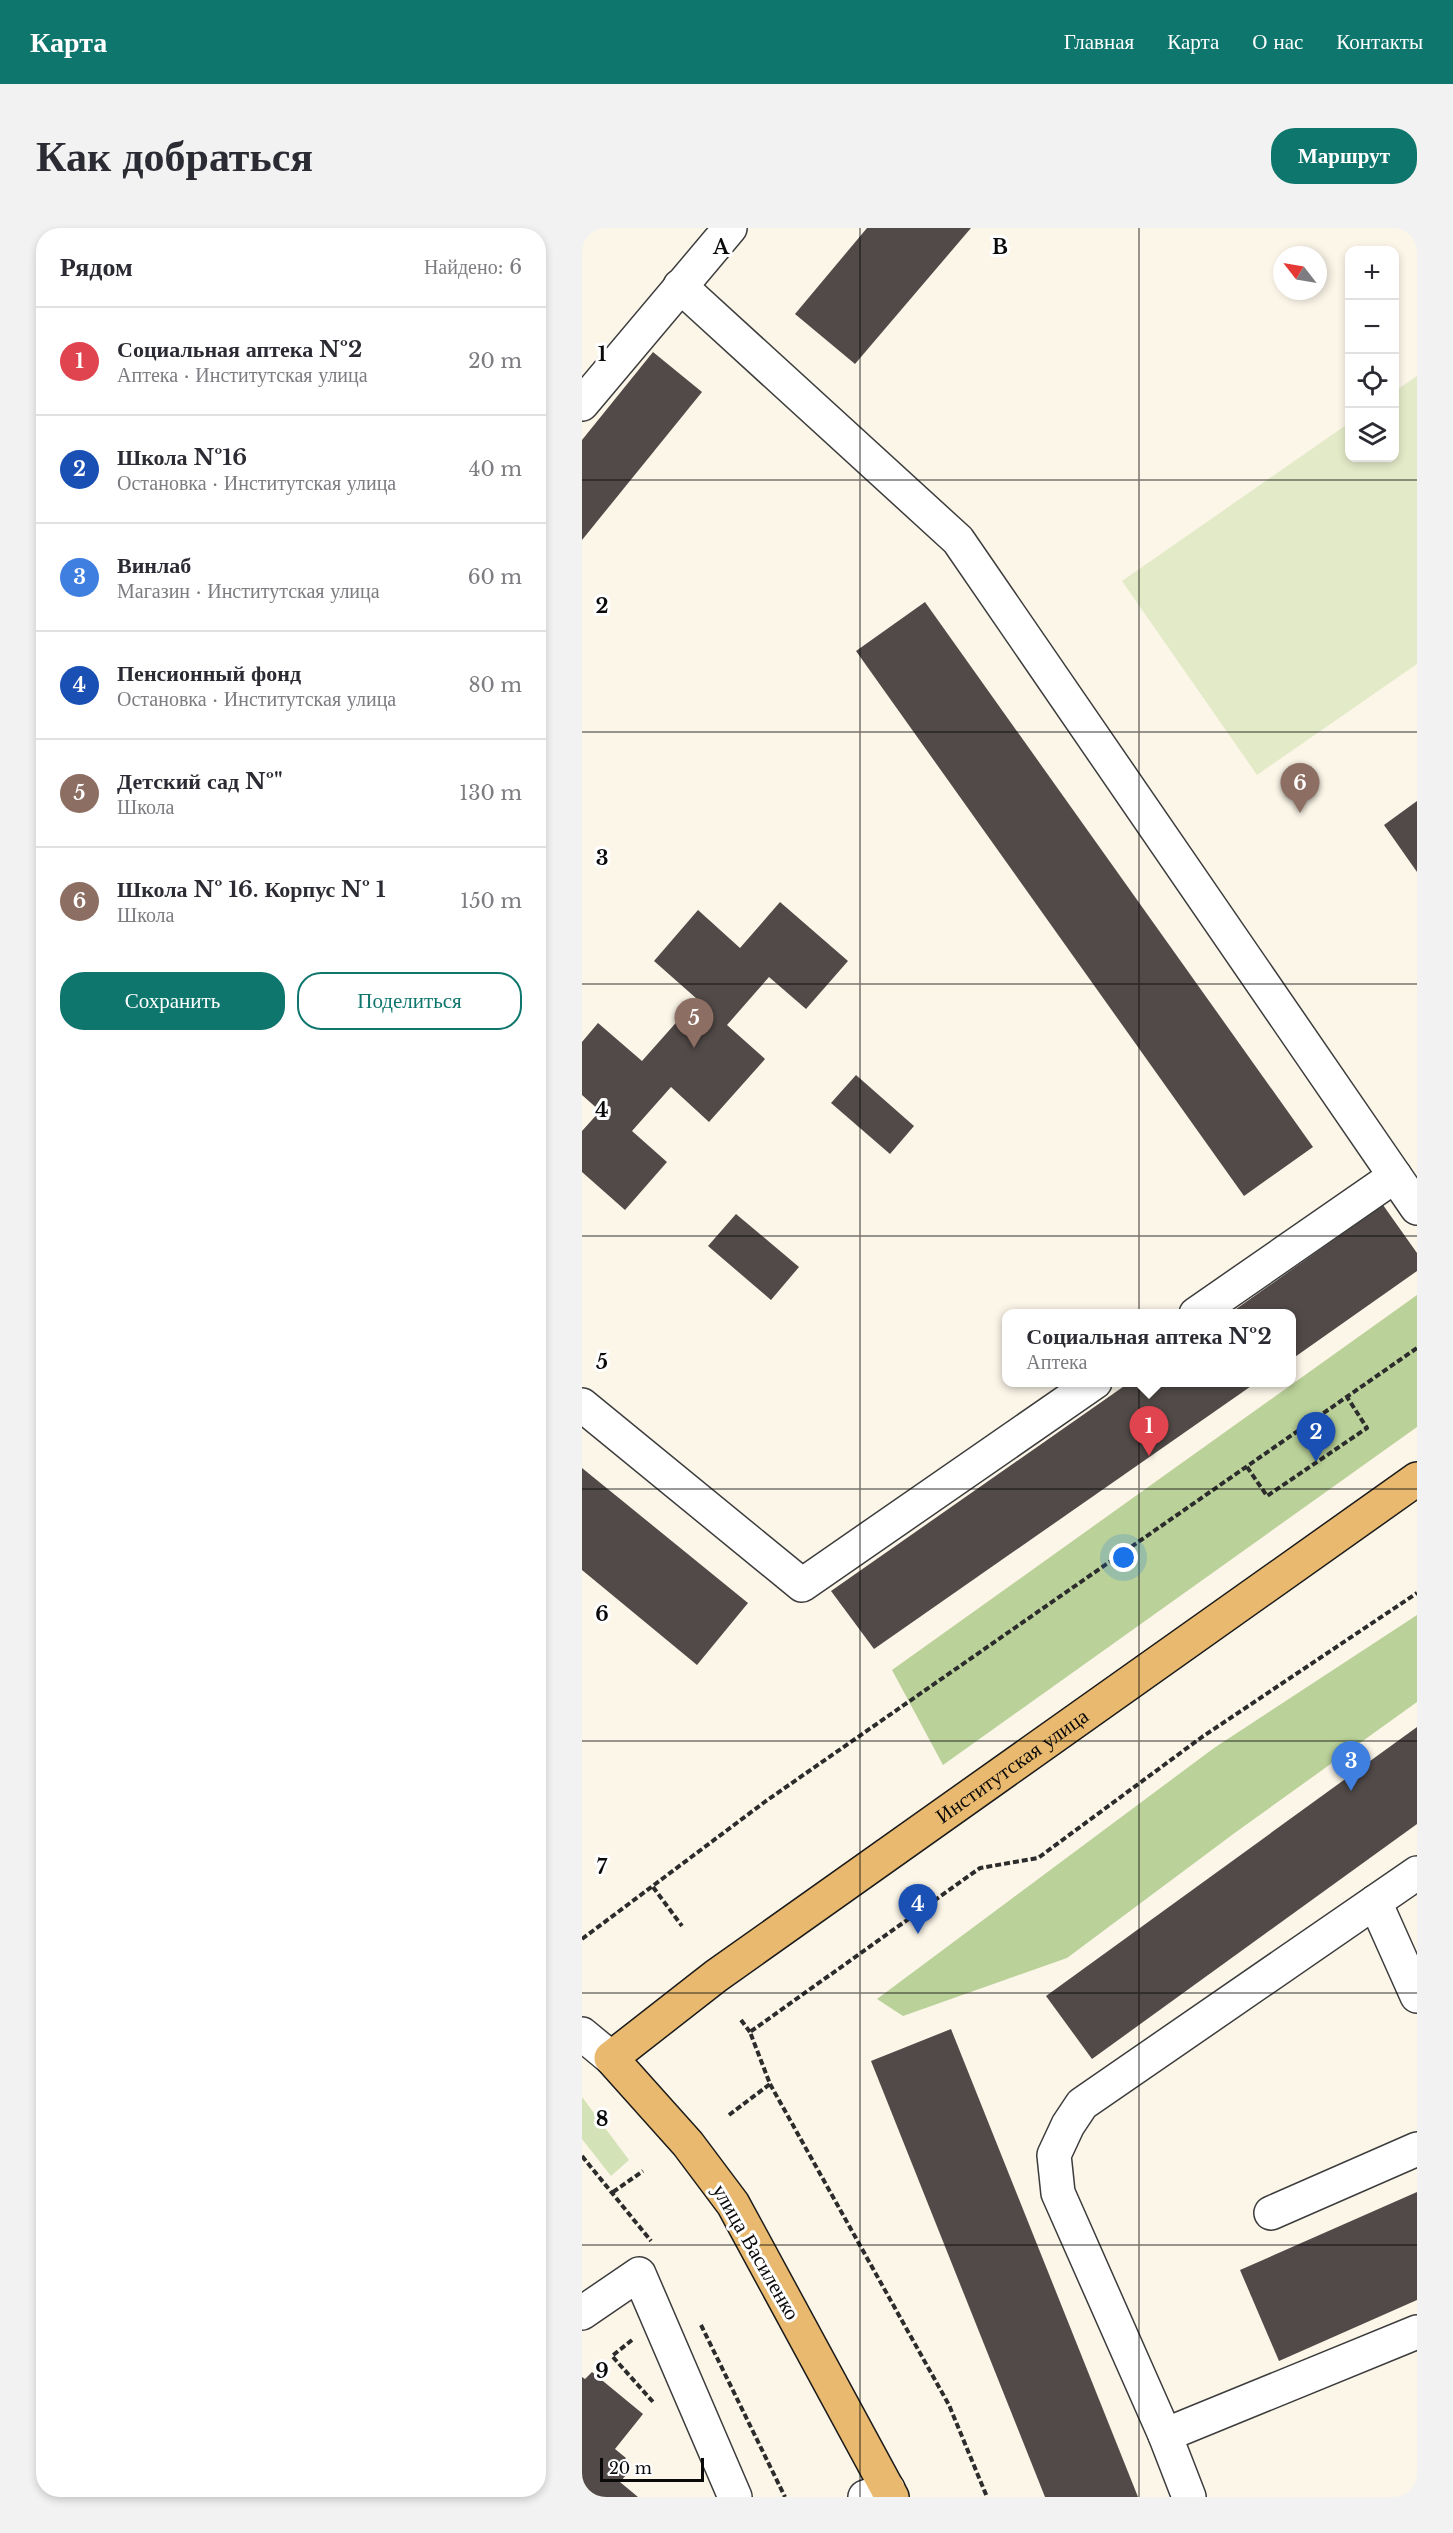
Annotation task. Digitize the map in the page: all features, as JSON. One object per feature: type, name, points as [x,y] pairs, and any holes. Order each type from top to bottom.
[{"type":"main road","name":"Институтская улица","points":[[611,2058],[716,1976],[1417,1479]]},
{"type":"main road","name":"улица Василенко","points":[[611,2058],[688,2144],[733,2204],[882,2494]]},
{"type":"street","points":[[582,404],[730,228]]},
{"type":"street","points":[[681,286],[958,540],[1417,1208]]},
{"type":"street","points":[[1203,1309],[1395,1176]]},
{"type":"street","points":[[582,1405],[802,1585],[1089,1387]]},
{"type":"street","points":[[1189,2497],[1165,2435],[1058,2193],[1054,2155],[1068,2125],[1082,2104],[1417,1872]]},
{"type":"street","points":[[1375,1902],[1417,1996]]},
{"type":"street","name":"улица Василенко","points":[[582,2034],[611,2058]]},
{"type":"street","points":[[1271,2213],[1417,2149]]},
{"type":"street","points":[[582,2313],[639,2274],[735,2497]]},
{"type":"street","points":[[1165,2435],[1417,2332]]},
{"type":"path","points":[[582,1939],[776,1794],[1417,1348]]},
{"type":"path","points":[[1247,1467],[1267,1496],[1367,1428],[1347,1397]]},
{"type":"path","points":[[750,2032],[980,1868],[1038,1858],[1202,1737],[1417,1593]]},
{"type":"path","points":[[653,1887],[682,1926]]},
{"type":"path","points":[[741,2020],[750,2032],[770,2084],[949,2405],[987,2497]]},
{"type":"path","points":[[729,2115],[770,2084]]},
{"type":"path","points":[[613,2192],[643,2171]]},
{"type":"path","points":[[612,2356],[654,2402],[659,2412]]},
{"type":"green space","points":[[1417,376],[1417,664],[1257,775],[1122,581],[1345,426],[1345,462],[1399,462],[1399,388]]},
{"type":"green space","points":[[1417,1295],[1417,1427],[943,1765],[892,1670],[1288,1387],[1296,1387],[1296,1381]]},
{"type":"green space","points":[[1417,1615],[1417,1702],[1236,1832],[1067,1958],[903,2016],[877,1999],[1214,1748]]},
{"type":"green space","points":[[582,2097],[629,2160],[611,2176],[582,2139]]},
{"type":"building","points":[[867,228],[971,228],[855,364],[795,314]]},
{"type":"building","points":[[653,352],[702,392],[582,540],[582,440]]},
{"type":"building","points":[[925,602],[1313,1147],[1244,1196],[856,651]]},
{"type":"building","points":[[1417,801],[1417,872],[1384,825]]},
{"type":"building","points":[[780,902],[848,961],[806,1009],[769,977],[727,1025],[765,1059],[709,1122],[671,1087],[632,1131],[667,1162],[625,1210],[582,1172],[582,1131],[600,1111],[582,1095],[582,1042],[598,1023],[642,1061],[697,999],[654,961],[698,910],[740,948]]},
{"type":"building","points":[[856,1075],[914,1126],[890,1154],[831,1103]]},
{"type":"building","points":[[1383,1205],[1417,1253],[1417,1271],[1296,1356],[1296,1309],[1236,1309]]},
{"type":"building","points":[[736,1214],[799,1267],[771,1300],[708,1246]]},
{"type":"building","points":[[1123,1387],[1250,1387],[874,1649],[831,1591]]},
{"type":"building","points":[[582,1468],[748,1603],[697,1665],[582,1570]]},
{"type":"building","points":[[1417,1727],[1417,1824],[1092,2059],[1046,1996]]},
{"type":"building","points":[[951,2029],[1138,2497],[1045,2497],[871,2061]]},
{"type":"building","points":[[1417,2192],[1417,2300],[1279,2361],[1240,2270]]},
{"type":"building","points":[[592,2372],[643,2414],[615,2449],[626,2458],[618,2467],[627,2474],[620,2482],[638,2497],[582,2497],[582,2377],[585,2379]]},
{"type":"place","name":"Школа № 16. Корпус № 1","points":[[1300,813]]},
{"type":"place","name":"Детский сад №\"","points":[[694,1048]]},
{"type":"place","name":"Социальная аптека №2","points":[[1149,1456]]},
{"type":"place","name":"Школа №16","points":[[1316,1462]]},
{"type":"place","name":"Винлаб","points":[[1351,1791]]},
{"type":"place","name":"Пенсионный фонд","points":[[918,1934]]}]
